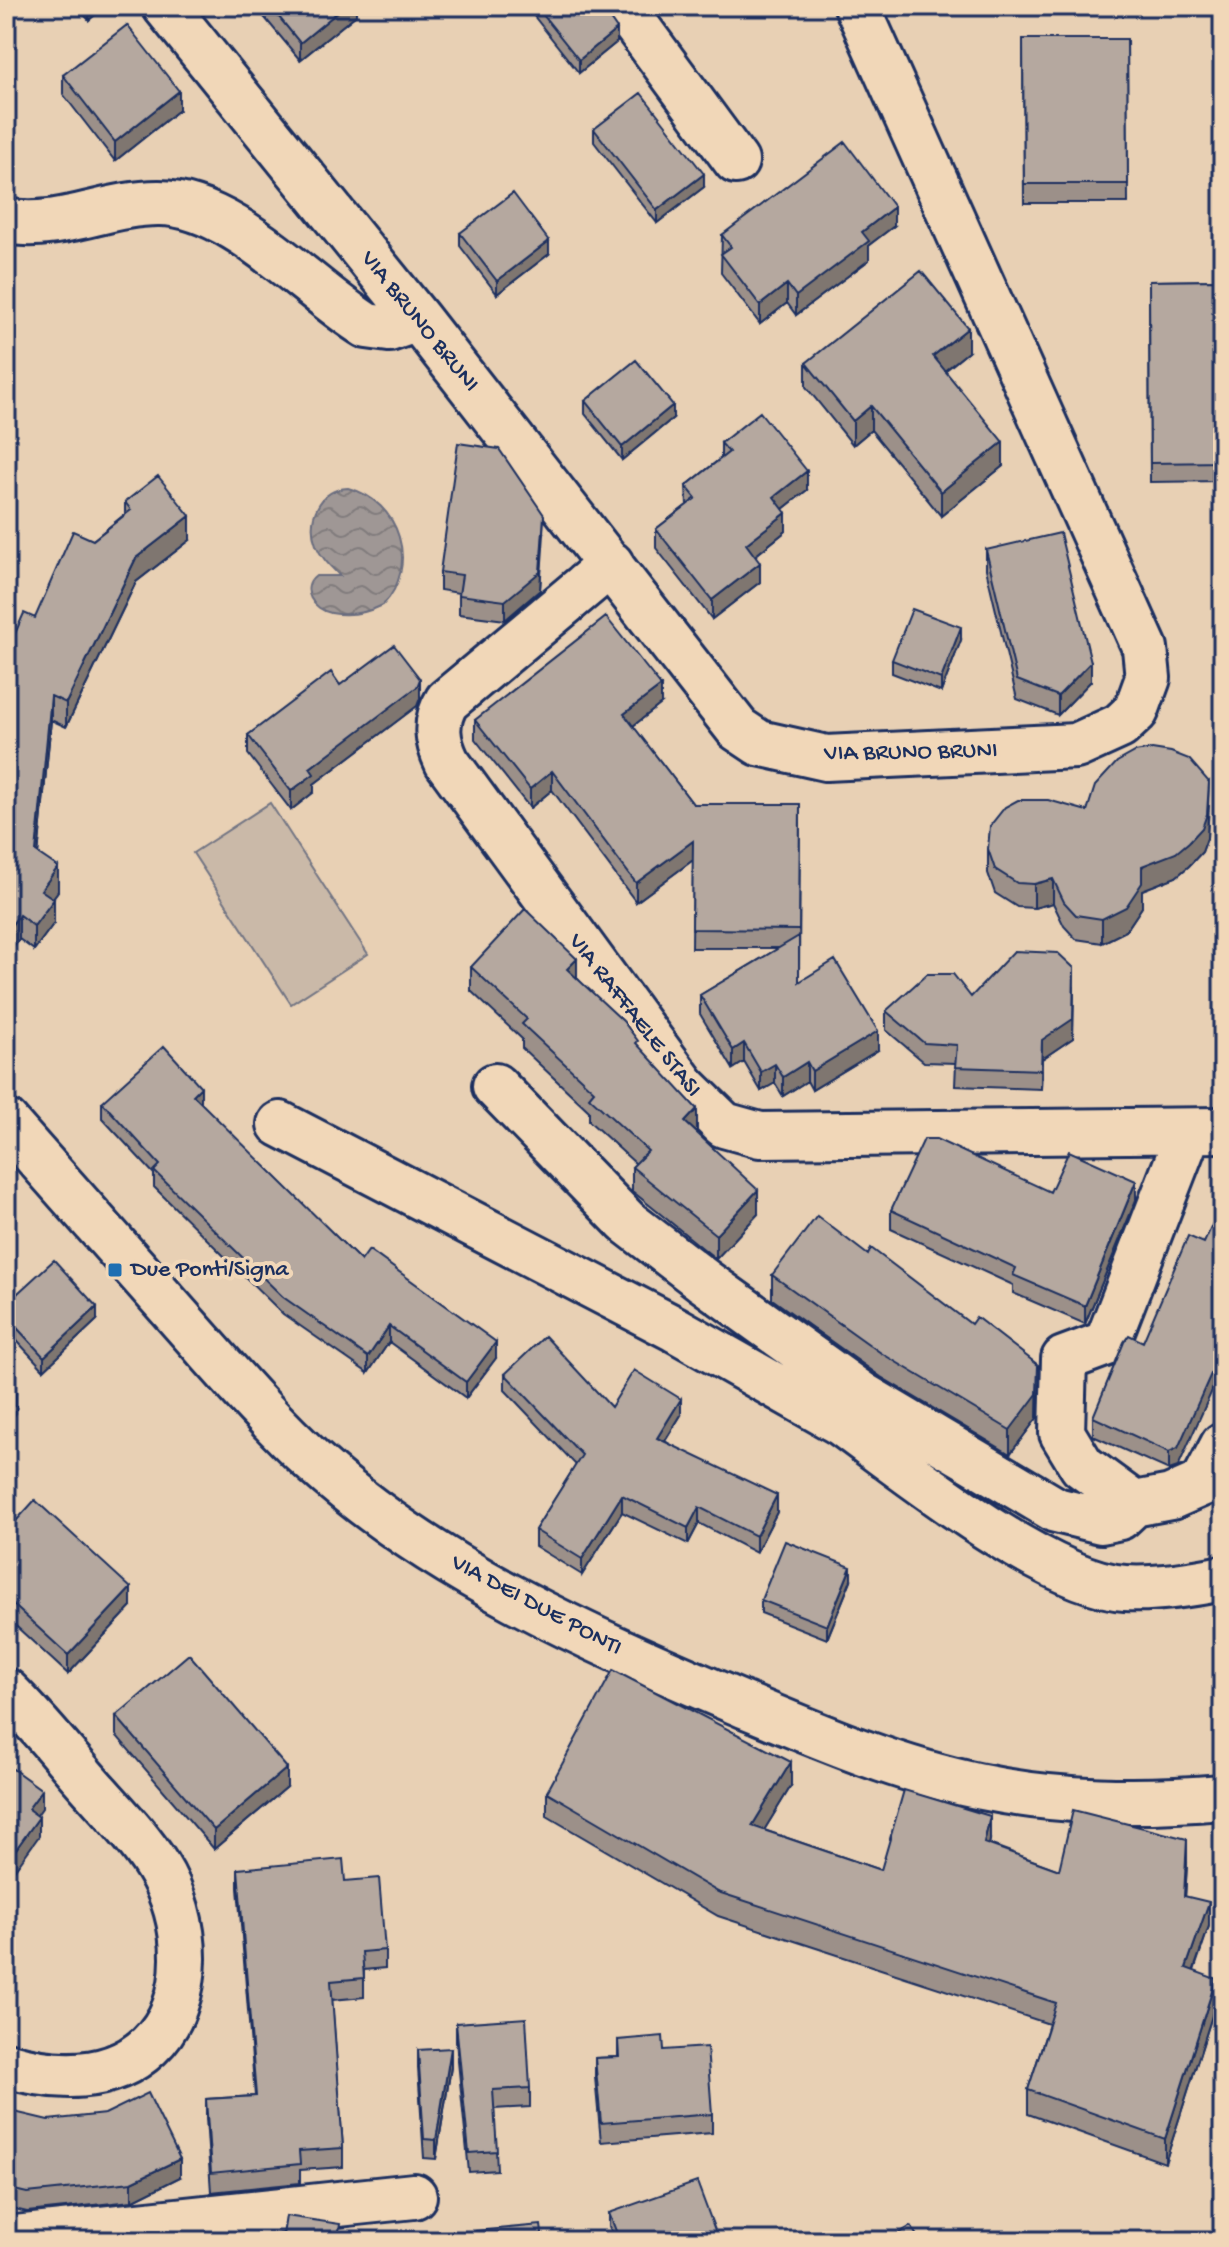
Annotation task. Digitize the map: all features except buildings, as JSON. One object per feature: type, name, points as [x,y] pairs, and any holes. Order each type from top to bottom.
[{"type":"street","name":"VIA BRUNO BRUNI","points":[[165,6],[418,319],[738,729],[759,743],[826,758],[1064,748],[1087,742],[1120,726],[1136,711],[1144,696],[1148,661],[1137,624],[857,6]]},
{"type":"street","points":[[622,6],[736,161]]},
{"type":"street","points":[[6,221],[39,223],[148,203],[179,204],[228,225],[367,326],[389,329],[418,319]]},
{"type":"street","name":"VIA RAFFAELE STASI","points":[[611,564],[447,701],[439,721],[438,741],[447,762],[563,924],[684,1086],[714,1117],[736,1129],[760,1135],[1206,1130]]},
{"type":"street","points":[[495,1086],[627,1222],[853,1409],[945,1498],[1025,1550],[1091,1580],[1125,1588],[1223,1578]]},
{"type":"street","name":"VIA DEI DUE PONTI","points":[[6,1122],[238,1384],[313,1461],[408,1534],[498,1589],[678,1677],[842,1745],[934,1776],[1067,1800],[1111,1803],[1223,1797]]},
{"type":"street","points":[[280,1124],[675,1329],[853,1409],[1056,1510],[1101,1521],[1120,1517],[1134,1504],[1171,1497],[1203,1483],[1223,1445]]},
{"type":"street","points":[[1134,1504],[1082,1466],[1062,1433],[1064,1359],[1107,1343],[1206,1130]]},
{"type":"street","points":[[6,1691],[157,1866],[178,1918],[183,1963],[178,2001],[171,2020],[159,2037],[128,2063],[115,2069],[71,2075],[47,2075],[6,2065]]},
{"type":"street","points":[[6,2239],[414,2196]]},
{"type":"shaded area","points":[[270,803],[368,954],[291,1004],[193,853]]},
{"type":"water","points":[[348,488],[366,495],[381,506],[392,520],[402,554],[394,589],[383,605],[358,613],[338,614],[319,608],[309,593],[311,581],[316,576],[340,576],[318,550],[313,526],[322,500],[329,494]]},
{"type":"place","name":"Due Ponti/Signa","points":[[115,1270]]}]
